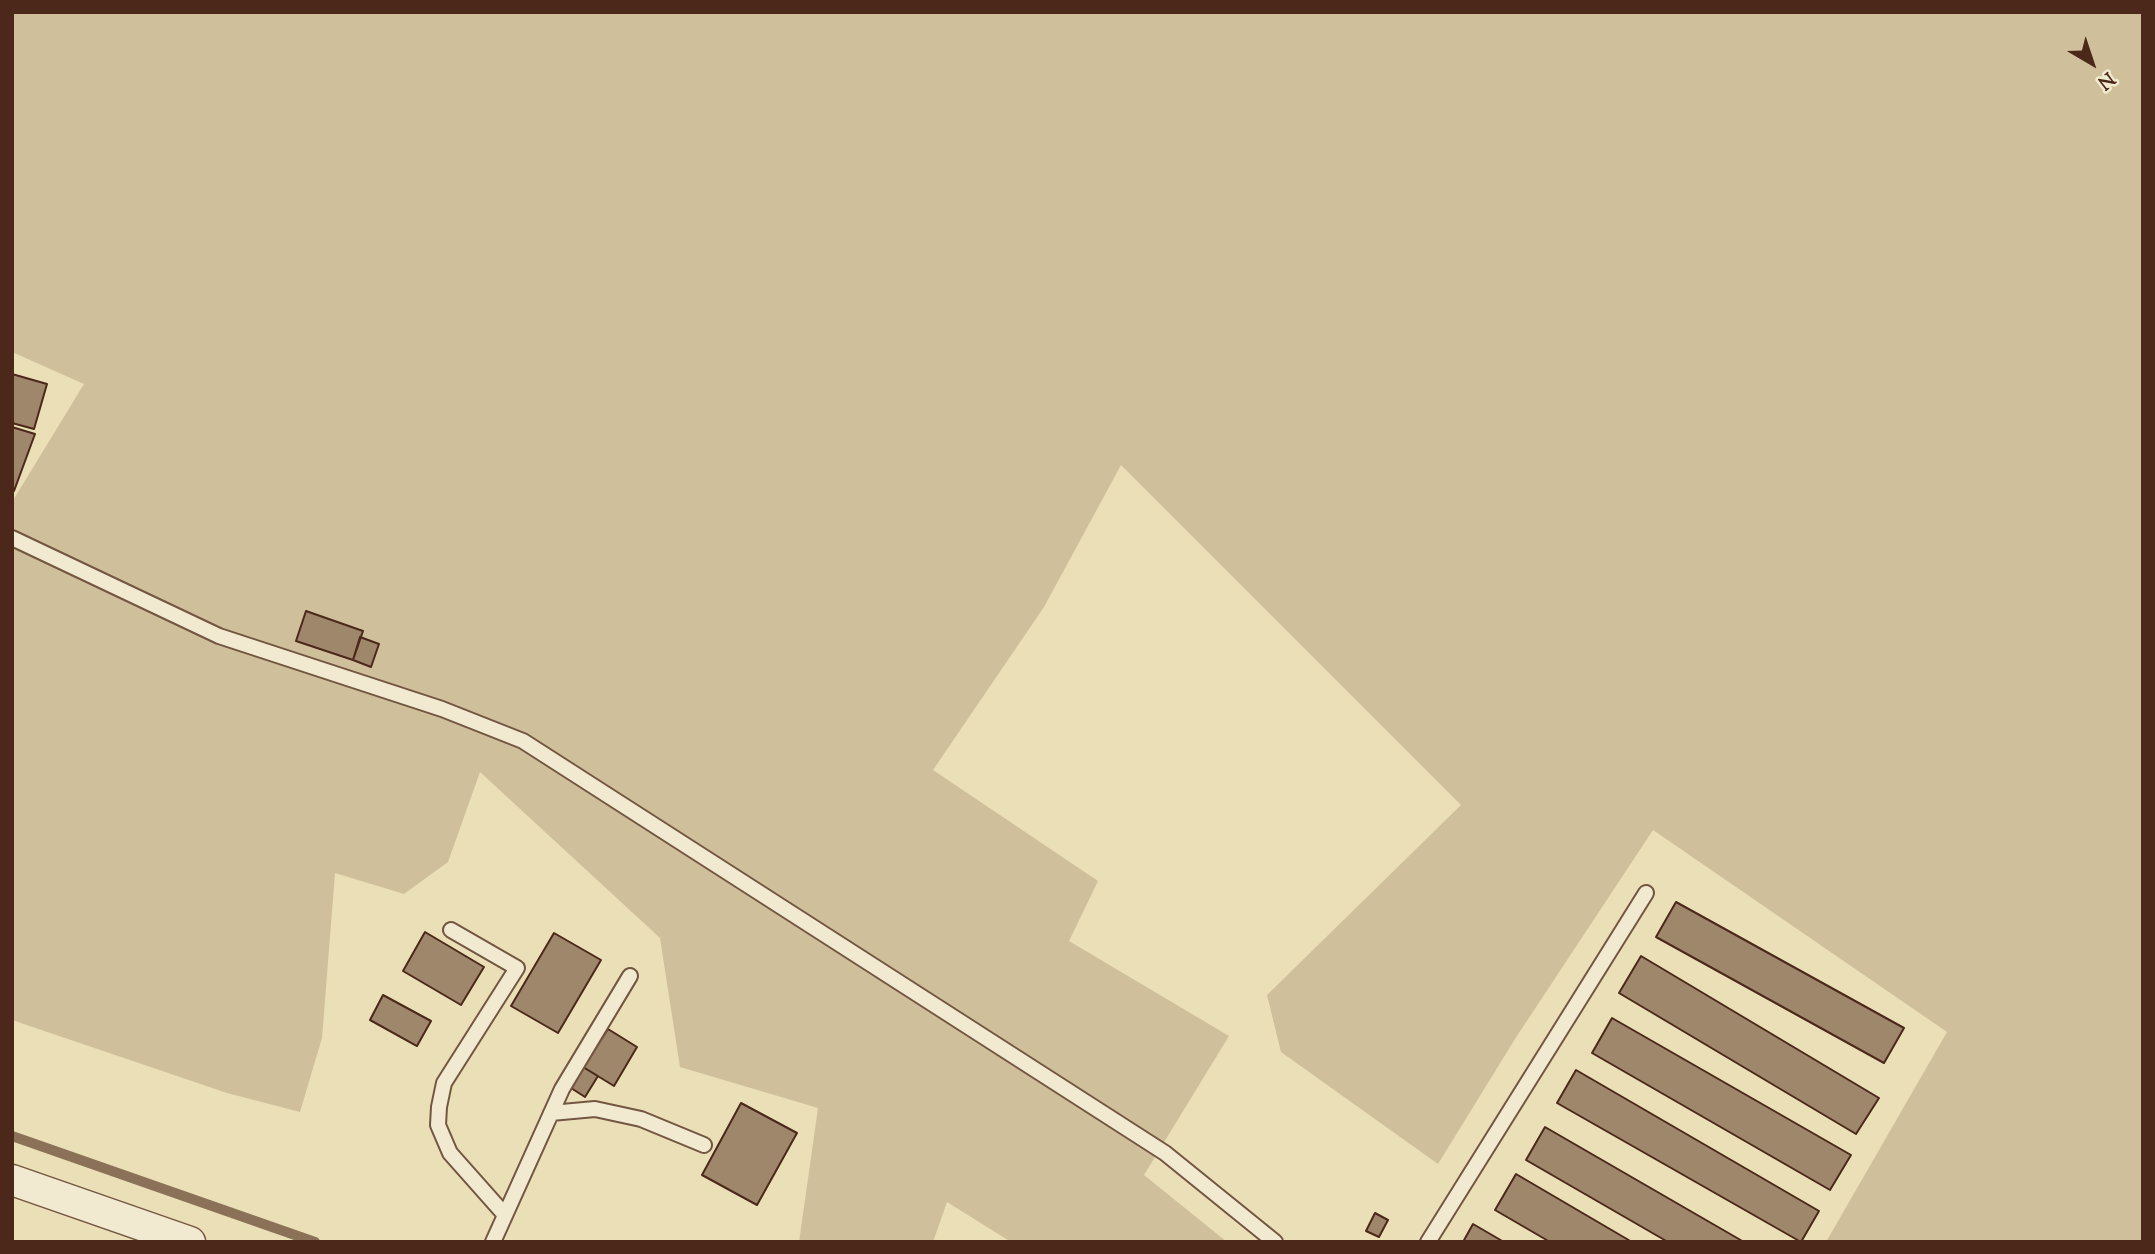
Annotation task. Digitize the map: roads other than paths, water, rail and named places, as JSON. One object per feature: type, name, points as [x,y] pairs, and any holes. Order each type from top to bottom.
[{"type":"street","points":[[12,1181],[190,1242]]},
{"type":"lane","points":[[12,538],[219,636],[442,709],[523,741],[1165,1153],[1275,1242]]},
{"type":"lane","points":[[1428,1242],[1646,893]]},
{"type":"lane","points":[[451,930],[517,968],[444,1083],[438,1125],[450,1153],[505,1215]]},
{"type":"lane","points":[[493,1242],[562,1089],[630,976]]},
{"type":"lane","points":[[551,1113],[595,1109],[641,1119],[704,1144]]},
{"type":"waterway","points":[[12,1136],[315,1242]]}]
